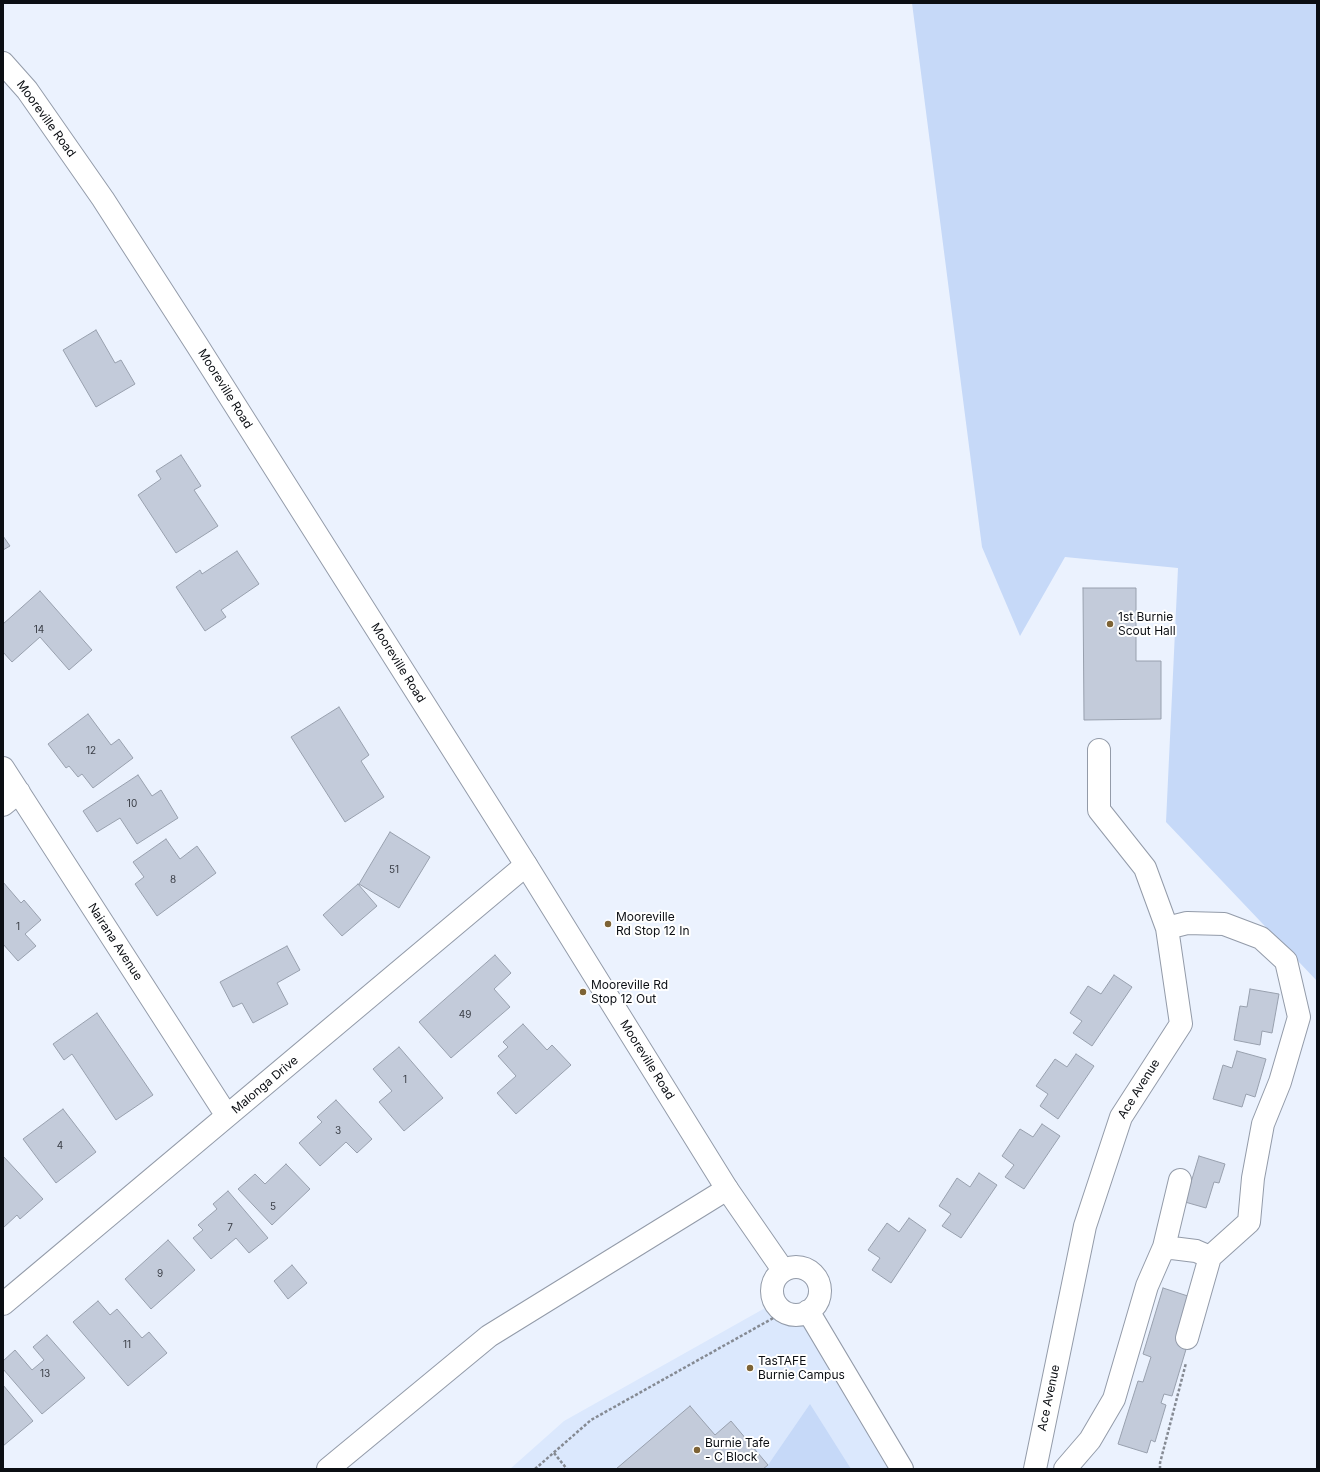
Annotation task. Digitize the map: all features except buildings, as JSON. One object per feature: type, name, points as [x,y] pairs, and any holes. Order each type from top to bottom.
[{"type":"main road","name":"Mooreville Road","points":[[3,63],[27,90],[103,199],[526,865],[727,1189],[783,1270]]},
{"type":"main road","name":"Ace Avenue","points":[[1035,1469],[1085,1226],[1121,1117],[1181,1024],[1167,928],[1145,868],[1099,810],[1099,750]]},
{"type":"main road","name":"Nairana Avenue","points":[[3,768],[11,799],[227,1116]]},
{"type":"main road","name":"Malonga Drive","points":[[3,1304],[526,865]]},
{"type":"main road","points":[[1167,928],[1187,923],[1224,924],[1261,938],[1286,961],[1299,1017],[1280,1082],[1263,1124],[1253,1178],[1249,1222],[1210,1257],[1187,1338]]},
{"type":"main road","points":[[1065,1469],[1090,1440],[1114,1399],[1147,1286],[1164,1246],[1180,1180]]},
{"type":"main road","points":[[328,1469],[489,1336],[727,1189]]},
{"type":"main road","points":[[1164,1246],[1196,1251],[1210,1257]]},
{"type":"main road","points":[[797,1266],[805,1268],[816,1278],[820,1292],[814,1306],[808,1311],[796,1315],[784,1312],[774,1303],[771,1288],[777,1275],[783,1270],[797,1266]]},
{"type":"main road","points":[[808,1311],[902,1469]]},
{"type":"path","points":[[535,1469],[591,1420],[784,1312]]},
{"type":"path","points":[[554,1453],[567,1469]]},
{"type":"shaded area","points":[[912,3],[1317,3],[1317,981],[1166,822],[1178,568],[1065,557],[1020,636],[982,547]]},
{"type":"shaded area","name":"TasTAFE Burnie Campus","points":[[774,1303],[778,1308],[789,1314],[802,1314],[902,1469],[510,1469],[564,1421]]},
{"type":"shaded area","points":[[810,1404],[851,1469],[763,1469],[768,1465]]},
{"type":"place","name":"1st Burnie Scout Hall","points":[[1110,624]]},
{"type":"place","name":"Mooreville Rd Stop 12 In","points":[[608,924]]},
{"type":"place","name":"Mooreville Rd Stop 12 Out","points":[[583,992]]},
{"type":"place","name":"TasTAFE Burnie Campus","points":[[750,1368]]},
{"type":"place","name":"Burnie Tafe - C Block","points":[[697,1450]]}]
